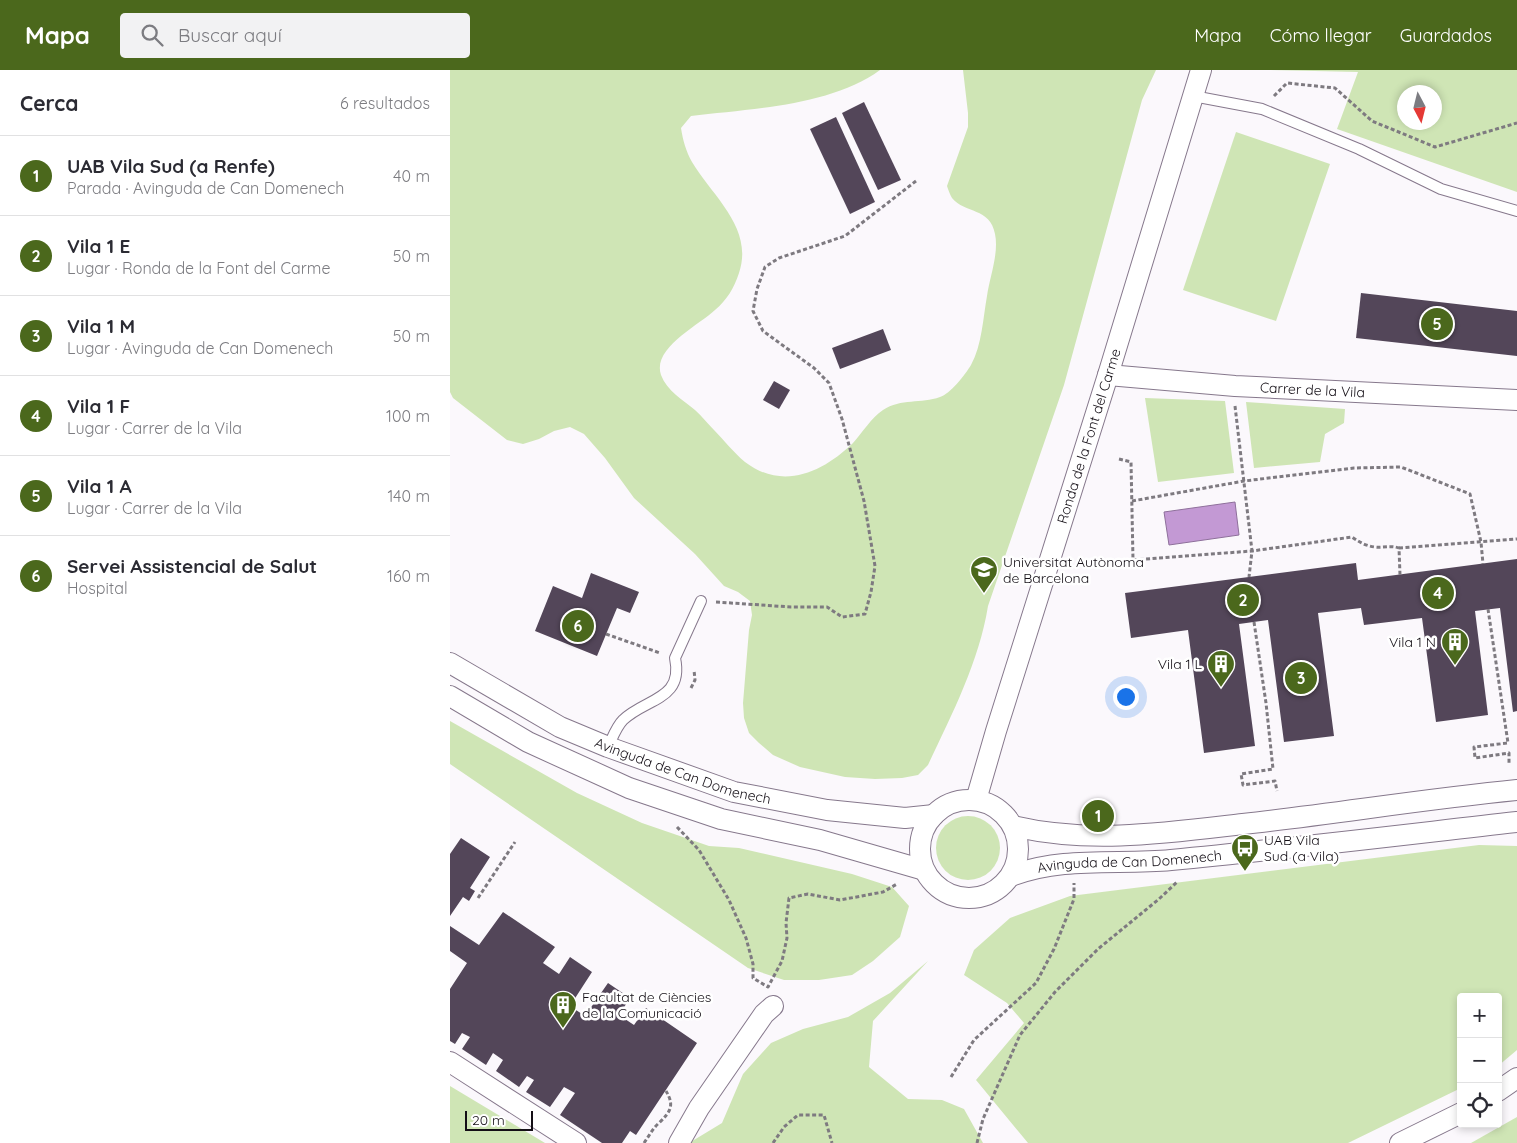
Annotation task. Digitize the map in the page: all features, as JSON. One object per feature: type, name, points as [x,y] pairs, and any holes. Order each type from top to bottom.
[{"type":"street","name":"Ronda de la Font del Carme","points":[[976,800],[1201,70]]},
{"type":"street","name":"Carrer de la Vila","points":[[1108,376],[1235,386],[1517,400]]},
{"type":"street","name":"Avinguda de Can Domenech","points":[[450,663],[560,727],[608,747],[734,792],[828,810],[905,818],[934,815]]},
{"type":"street","name":"Avinguda de Can Domenech","points":[[450,696],[528,742],[629,788],[722,819],[820,840],[924,870]]},
{"type":"street","name":"Avinguda de Can Domenech","points":[[1013,826],[1037,832],[1076,835],[1161,834],[1280,821],[1517,790]]},
{"type":"street","points":[[1496,792],[1517,797]]},
{"type":"street","points":[[976,800],[991,805],[1007,817],[1017,836],[1019,851],[1011,876],[1000,888],[992,894],[967,899],[942,891],[932,882],[924,870],[920,855],[921,840],[926,827],[934,815],[942,808],[956,802],[976,800]]},
{"type":"street","name":"Avinguda de Can Domenech","points":[[1011,876],[1042,866],[1075,862],[1164,861],[1517,822]]},
{"type":"street","points":[[1491,825],[1517,828]]},
{"type":"street","points":[[679,1143],[699,1108],[764,1014],[773,1006]]},
{"type":"street","points":[[450,1062],[576,1143]]},
{"type":"street","points":[[1502,1088],[1517,1078]]},
{"type":"street","points":[[1400,1143],[1457,1114]]},
{"type":"lane","points":[[1193,96],[1262,109],[1360,149],[1441,189],[1517,211]]},
{"type":"lane","points":[[608,747],[622,721],[664,695],[675,681],[677,667],[675,658],[701,601]]},
{"type":"path","points":[[1262,109],[1287,83],[1335,88],[1372,121],[1435,147],[1517,123]]},
{"type":"path","points":[[701,601],[791,607],[827,607],[842,616],[865,614],[875,566],[864,501],[842,420],[829,383],[814,368],[763,331],[753,310],[765,267],[779,258],[845,236],[916,181]]},
{"type":"path","points":[[1235,405],[1252,551],[1249,577]]},
{"type":"path","points":[[1118,459],[1130,462],[1134,560],[1252,551],[1352,537],[1363,545],[1376,548],[1392,546],[1400,548],[1517,539]]},
{"type":"path","points":[[1132,501],[1244,481],[1354,468],[1401,467],[1470,494],[1481,542],[1483,564]]},
{"type":"path","points":[[1400,548],[1400,575]]},
{"type":"path","points":[[1488,609],[1508,743],[1474,747],[1475,758],[1509,753],[1509,762]]},
{"type":"path","points":[[1254,622],[1266,703],[1273,769],[1241,774],[1243,785],[1275,781],[1277,791]]},
{"type":"path","points":[[606,634],[675,658]]},
{"type":"path","points":[[671,821],[699,850],[729,900],[746,938],[753,964],[754,978],[768,986],[782,961],[787,938],[786,922],[789,898],[808,894],[840,900],[883,892],[902,882]]},
{"type":"path","points":[[478,898],[516,842]]},
{"type":"path","points":[[977,1143],[983,1119],[1020,1036],[1055,992],[1092,955],[1159,899],[1180,878]]},
{"type":"path","points":[[951,1077],[974,1040],[1036,983],[1054,949],[1074,899],[1074,880]]},
{"type":"path","points":[[644,1143],[670,1111],[669,1096],[666,1091]]},
{"type":"path","points":[[773,1143],[784,1127],[798,1115],[824,1115],[832,1143]]},
{"type":"green space","points":[[450,70],[880,70],[860,82],[814,99],[764,108],[691,116],[681,128],[685,146],[692,162],[736,227],[741,242],[742,257],[739,273],[730,293],[715,310],[678,338],[670,347],[663,356],[660,365],[661,375],[667,386],[698,412],[745,462],[759,471],[788,476],[802,474],[829,462],[853,443],[879,413],[890,406],[904,402],[933,399],[944,395],[961,379],[975,357],[982,331],[996,241],[992,225],[988,219],[957,203],[952,198],[947,186],[968,127],[963,70],[1156,70],[1142,100],[1064,385],[988,606],[978,647],[964,687],[946,727],[928,765],[918,775],[902,778],[875,779],[845,777],[800,767],[773,755],[749,733],[744,718],[743,703],[752,615],[750,601],[738,592],[724,586],[695,554],[634,498],[605,458],[584,434],[570,427],[554,431],[539,439],[523,444],[507,440],[453,398],[450,392]]},
{"type":"green space","points":[[1269,70],[1517,70],[1517,192],[1337,129],[1358,72]]},
{"type":"green space","points":[[1236,132],[1330,164],[1276,321],[1183,290]]},
{"type":"green space","points":[[1145,398],[1225,401],[1234,473],[1158,482]]},
{"type":"green space","points":[[1246,402],[1345,409],[1344,423],[1325,434],[1320,462],[1254,468]]},
{"type":"green space","points":[[450,721],[577,793],[642,823],[709,846],[739,848],[852,874],[892,887],[909,906],[900,937],[873,961],[852,975],[819,980],[784,980],[748,968],[450,764]]},
{"type":"green space","points":[[968,816],[986,822],[994,830],[1000,848],[994,866],[986,874],[968,880],[950,874],[942,866],[936,848],[942,830],[950,822]]},
{"type":"green space","points":[[1479,845],[1517,846],[1517,1050],[1502,1063],[1502,993],[1457,993],[1457,1090],[1348,1143],[1028,1143],[976,1080],[1024,1023],[1007,1003],[964,975],[974,950],[1010,918],[1070,896]]},
{"type":"green space","points":[[928,961],[873,1021],[869,1067],[908,1099],[942,1100],[964,1109],[983,1143],[689,1143],[722,1123],[743,1074],[771,1043],[803,1029],[848,1017],[890,993]]},
{"type":"green space","points":[[450,1086],[545,1143],[450,1143]]},
{"type":"green space","points":[[1517,1117],[1517,1143],[1471,1143],[1498,1128],[1502,1128],[1502,1125]]},
{"type":"shaded area","points":[[1235,502],[1239,535],[1169,545],[1164,512]]},
{"type":"building","points":[[864,102],[901,180],[878,190],[842,113]]},
{"type":"building","points":[[836,117],[875,202],[850,214],[810,129]]},
{"type":"building","points":[[1361,293],[1517,311],[1517,356],[1356,338]]},
{"type":"building","points":[[883,329],[891,350],[840,369],[832,348]]},
{"type":"building","points":[[774,381],[790,390],[779,409],[763,400]]},
{"type":"building","points":[[1517,559],[1517,711],[1513,712],[1500,608],[1475,611],[1488,715],[1436,722],[1422,618],[1364,625],[1361,608],[1318,613],[1334,736],[1284,742],[1268,620],[1239,624],[1255,746],[1204,753],[1188,630],[1131,638],[1125,593],[1356,563],[1358,580]]},
{"type":"building","points":[[591,573],[639,592],[630,613],[617,608],[597,656],[535,631],[553,586],[582,598]]},
{"type":"building","points":[[461,838],[490,857],[470,888],[475,891],[469,901],[463,897],[450,916],[450,854]]},
{"type":"building","name":"Facultat de Ciències de la Comunicació","points":[[503,912],[555,947],[543,963],[559,974],[570,957],[592,972],[570,1006],[585,1016],[608,983],[630,998],[619,1015],[634,1025],[646,1008],[697,1043],[636,1135],[630,1131],[622,1143],[602,1143],[560,1115],[575,1093],[564,1087],[550,1107],[526,1092],[534,1080],[527,1076],[519,1087],[496,1071],[503,1060],[493,1053],[486,1065],[462,1049],[470,1037],[462,1033],[455,1044],[450,1041],[450,989],[467,963],[450,951],[450,926],[479,945]]},
{"type":"place","name":"Vila 1 A","points":[[1437,324]]},
{"type":"place","name":"Vila 1 F","points":[[1438,593]]},
{"type":"place","name":"Universitat Autònoma de Barcelona","points":[[984,594]]},
{"type":"place","name":"Vila 1 E","points":[[1243,600]]},
{"type":"place","name":"Servei Assistencial de Salut","points":[[578,626]]},
{"type":"place","name":"Vila 1 N","points":[[1455,666]]},
{"type":"place","name":"Vila 1 M","points":[[1301,678]]},
{"type":"place","name":"Vila 1 L","points":[[1221,688]]},
{"type":"place","name":"UAB Vila Sud (a Renfe)","points":[[1098,816]]},
{"type":"place","name":"UAB Vila Sud (a Vila)","points":[[1245,872]]},
{"type":"place","name":"Facultat de Ciències de la Comunicació","points":[[563,1029]]}]
